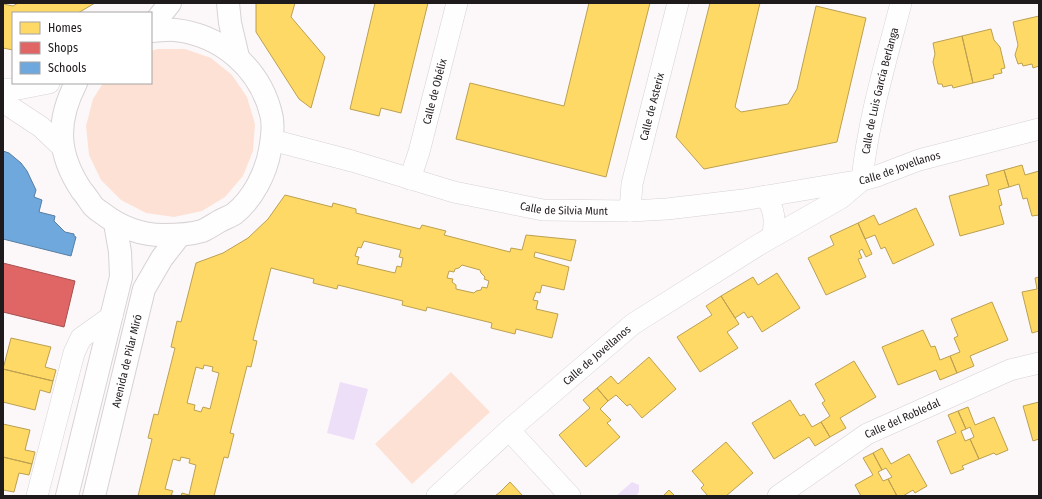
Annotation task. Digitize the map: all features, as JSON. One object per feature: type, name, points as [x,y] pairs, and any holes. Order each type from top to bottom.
[{"type":"street","points":[[238,57],[229,13],[239,3]]},
{"type":"street","name":"Calle de Obélix","points":[[410,179],[420,152],[457,3]]},
{"type":"street","name":"Calle de Asterix","points":[[630,211],[632,184],[678,3]]},
{"type":"street","name":"Calle de Luis García Berlanga","points":[[862,180],[865,151],[872,117],[901,3]]},
{"type":"street","points":[[152,25],[168,4]]},
{"type":"street","points":[[76,84],[66,105],[63,122],[62,147],[78,185],[93,206],[115,223],[136,232],[158,235],[180,235],[203,231],[234,213],[252,195],[268,163],[272,140],[272,114],[261,88],[251,71],[238,57],[215,41],[196,34],[174,30],[152,31]]},
{"type":"street","points":[[3,89],[18,89],[44,84]]},
{"type":"street","points":[[3,102],[41,127],[62,147]]},
{"type":"street","name":"Calle de Jovellanos","points":[[437,496],[509,430],[633,324],[773,236],[841,198],[862,180],[919,160],[1039,129]]},
{"type":"street","name":"Calle de Silvia Munt","points":[[272,140],[352,161],[454,192],[543,210],[630,211],[667,209],[766,196],[862,180]]},
{"type":"street","points":[[766,196],[773,208],[775,221],[773,236]]},
{"type":"street","points":[[67,496],[121,277],[120,252],[115,223]]},
{"type":"street","name":"Avenida de Pilar Miró","points":[[94,496],[144,289],[162,258],[180,235]]},
{"type":"street","points":[[37,496],[74,353],[81,338],[112,316]]},
{"type":"street","name":"Calle del Robledal","points":[[778,496],[867,434],[1010,370],[1039,363]]},
{"type":"street","points":[[509,430],[570,496]]},
{"type":"shaded area","points":[[157,49],[185,49],[211,58],[232,75],[247,97],[255,124],[253,151],[243,176],[225,197],[202,211],[174,217],[146,213],[121,200],[101,180],[89,155],[86,126],[93,99],[102,84],[152,84],[152,51]]},
{"type":"shaded area","points":[[451,372],[490,412],[412,484],[375,444]]},
{"type":"shaded area","points":[[340,382],[368,389],[354,440],[327,433]]},
{"type":"shaded area","points":[[632,482],[639,485],[639,492],[636,496],[616,496]]},
{"type":"building: Homes","points":[[18,3],[95,3],[80,12],[12,12],[12,50],[3,48],[3,4],[13,6]]},
{"type":"building: Homes","points":[[256,3],[295,3],[291,17],[325,57],[311,108],[299,99],[256,32]]},
{"type":"building: Homes","points":[[375,3],[428,3],[401,113],[381,108],[379,116],[350,109]]},
{"type":"building: Homes","points":[[589,3],[650,3],[606,177],[456,139],[470,83],[564,106]]},
{"type":"building: Homes","points":[[710,3],[760,3],[735,107],[741,112],[788,104],[797,89],[816,6],[866,18],[837,142],[704,169],[676,137]]},
{"type":"building: Homes","points":[[1039,16],[1039,66],[1033,68],[1032,64],[1023,66],[1022,63],[1018,64],[1015,55],[1018,45],[1013,22]]},
{"type":"building: Homes","points":[[991,29],[994,40],[1000,47],[1005,68],[1001,69],[1002,73],[993,75],[994,78],[973,83],[962,36]]},
{"type":"building: Homes","points":[[962,36],[973,83],[953,88],[952,85],[943,87],[942,84],[938,84],[933,62],[935,54],[933,43]]},
{"type":"building: Homes","points":[[1022,165],[1025,175],[1039,171],[1039,215],[1032,216],[1027,198],[1023,199],[1019,184],[1009,187],[1004,170]]},
{"type":"building: Homes","points":[[1004,170],[1009,187],[998,190],[1002,205],[999,206],[1004,224],[960,236],[949,196],[989,185],[986,175]]},
{"type":"building: Homes","points":[[285,195],[332,207],[333,203],[356,209],[356,213],[420,229],[422,225],[446,231],[444,235],[510,252],[511,248],[522,250],[526,235],[576,240],[571,261],[535,252],[534,257],[569,267],[564,290],[542,285],[540,293],[536,292],[533,300],[538,301],[536,309],[558,314],[552,338],[516,329],[515,334],[491,328],[492,323],[427,307],[426,311],[402,305],[403,301],[338,285],[337,289],[313,283],[314,279],[271,268],[253,340],[257,341],[251,367],[247,366],[230,433],[234,434],[228,458],[224,457],[214,496],[181,496],[182,493],[189,495],[196,465],[189,463],[190,459],[181,457],[180,461],[173,459],[165,489],[173,491],[171,495],[177,496],[138,496],[152,439],[148,438],[154,414],[158,415],[175,348],[171,347],[177,321],[181,322],[196,263],[223,253],[248,238],[268,219]],"holes":[[[364,241],[401,250],[399,257],[403,258],[401,267],[397,266],[395,273],[357,264],[359,257],[355,256],[358,247],[361,248]],[[462,265],[480,270],[485,277],[484,279],[489,281],[487,288],[482,287],[481,290],[474,293],[456,289],[456,285],[452,282],[453,279],[447,278],[449,271],[454,272],[455,269]],[[204,365],[213,367],[212,371],[219,373],[210,409],[203,407],[201,412],[194,410],[195,405],[187,403],[196,367],[203,369]]]},
{"type":"building: Homes","points":[[916,208],[934,245],[893,264],[885,247],[881,249],[875,235],[865,239],[858,223],[874,215],[879,225]]},
{"type":"building: Homes","points":[[858,223],[872,254],[866,257],[862,249],[859,251],[862,258],[858,259],[866,277],[826,295],[808,258],[834,245],[830,236]]},
{"type":"building: Homes","points":[[777,273],[800,308],[762,332],[752,316],[748,318],[744,312],[735,318],[721,296],[753,277],[758,285]]},
{"type":"building: Homes","points":[[1039,277],[1039,331],[1032,333],[1022,292],[1037,289],[1035,278]]},
{"type":"building: Homes","points":[[721,296],[739,324],[727,332],[738,348],[700,372],[677,337],[712,315],[706,306]]},
{"type":"building: Homes","points":[[992,302],[1008,340],[970,356],[974,366],[957,373],[950,356],[960,352],[954,338],[958,336],[951,319]]},
{"type":"building: Homes","points":[[923,330],[931,347],[935,346],[940,360],[950,356],[957,373],[940,380],[936,370],[898,385],[882,347]]},
{"type":"building: Homes","points":[[11,338],[51,347],[45,367],[56,370],[53,381],[3,369]]},
{"type":"building: Homes","points":[[649,357],[676,389],[642,418],[630,404],[627,406],[616,395],[608,401],[597,388],[611,376],[618,384]]},
{"type":"building: Homes","points":[[854,361],[876,397],[840,418],[846,428],[830,437],[821,422],[830,416],[822,403],[825,401],[815,384]]},
{"type":"building: Homes","points":[[3,369],[53,381],[50,393],[40,390],[35,410],[3,402]]},
{"type":"building: Homes","points":[[597,388],[608,401],[600,409],[611,420],[607,423],[620,437],[586,467],[559,435],[590,408],[583,400]]},
{"type":"building: Homes","points":[[790,400],[800,416],[804,414],[812,427],[821,422],[830,437],[815,446],[809,437],[774,459],[752,423]]},
{"type":"building: Homes","points":[[1039,402],[1039,439],[1033,441],[1023,406]]},
{"type":"building: Homes","points":[[968,407],[975,425],[994,417],[1008,450],[996,455],[994,453],[979,459],[970,439],[974,437],[970,427],[966,429],[958,411]]},
{"type":"building: Homes","points":[[958,411],[966,429],[961,431],[965,441],[970,439],[979,459],[962,466],[964,469],[951,474],[937,441],[956,433],[948,415]]},
{"type":"building: Homes","points":[[3,424],[30,430],[25,450],[35,452],[32,464],[3,457]]},
{"type":"building: Homes","points":[[726,442],[753,473],[726,496],[708,496],[701,488],[704,485],[692,471]]},
{"type":"building: Homes","points":[[882,448],[891,464],[909,454],[927,486],[915,493],[913,490],[903,496],[897,496],[888,479],[892,477],[886,468],[882,470],[873,453]]},
{"type":"building: Homes","points":[[873,453],[882,470],[878,472],[883,481],[888,479],[897,496],[861,496],[855,485],[873,475],[863,458]]},
{"type":"building: Homes","points":[[3,457],[32,464],[29,475],[19,473],[14,492],[3,490]]},
{"type":"building: Homes","points":[[510,482],[523,496],[495,496],[500,492]]},
{"type":"building: Homes","points":[[669,490],[675,496],[663,496]]},
{"type":"building: Shops","points":[[3,263],[75,281],[64,327],[3,312]]},
{"type":"building: Schools","points":[[3,151],[9,153],[21,163],[27,171],[36,190],[34,197],[42,200],[39,212],[55,216],[54,221],[65,232],[74,234],[76,237],[71,256],[3,239]]}]
